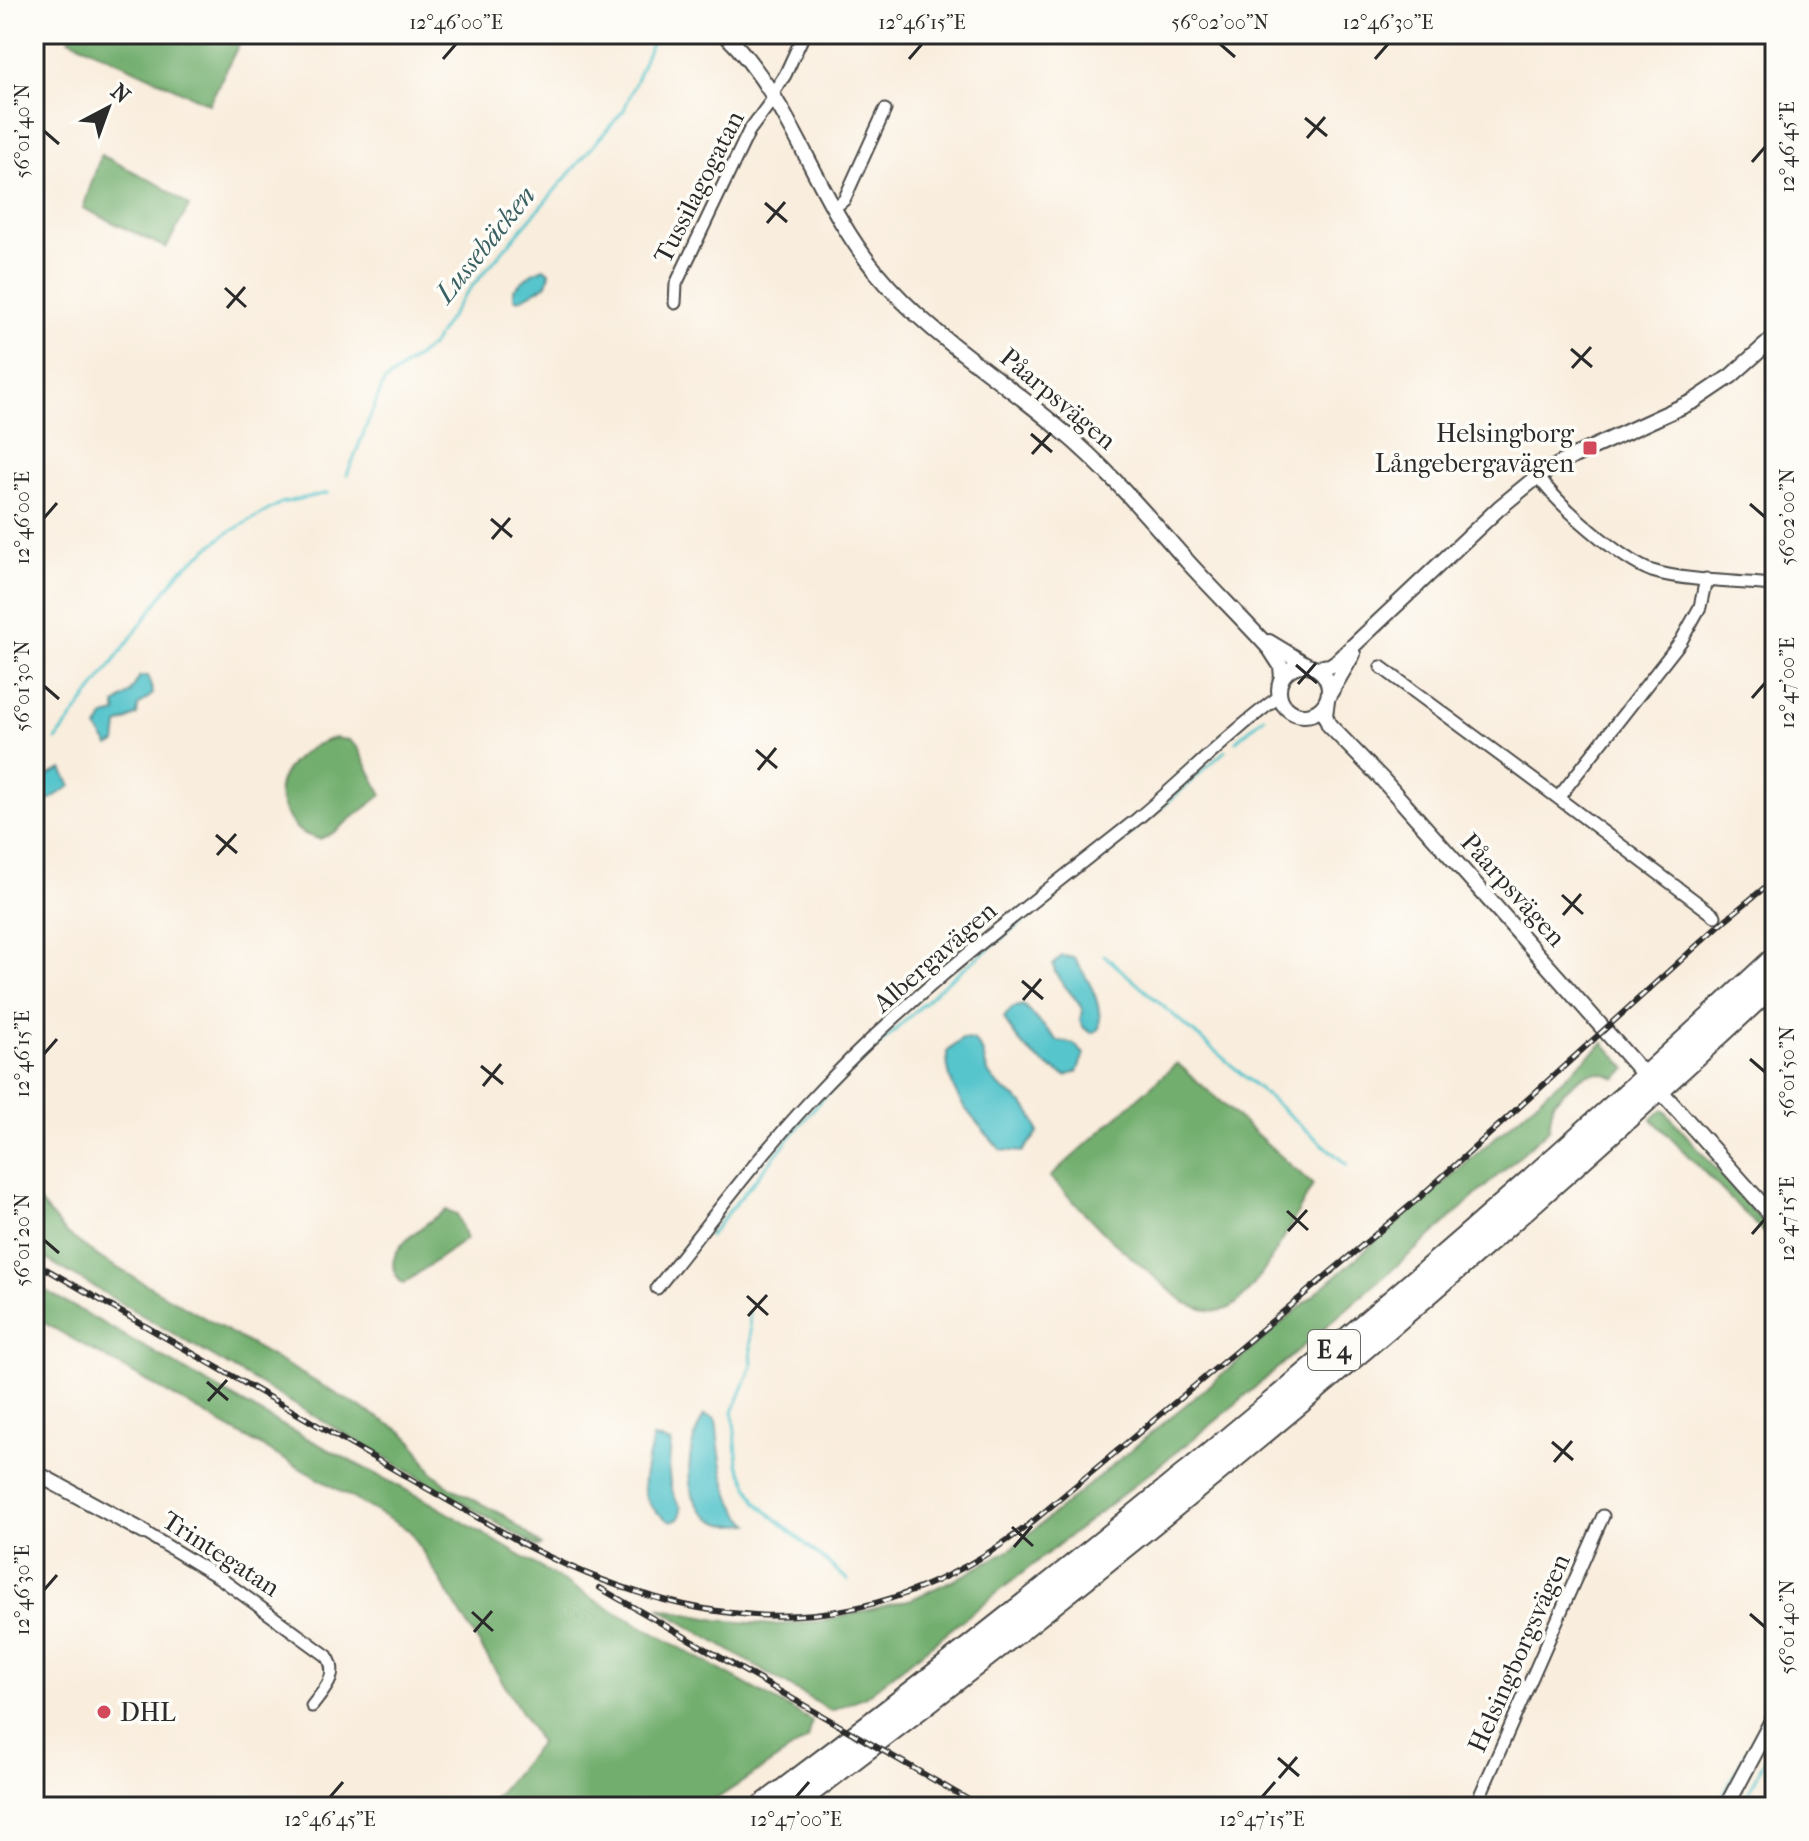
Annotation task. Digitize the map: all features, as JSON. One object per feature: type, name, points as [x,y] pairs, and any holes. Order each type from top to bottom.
[{"type":"highway","name":"E 4","points":[[762,1805],[1027,1602],[1192,1469],[1461,1241],[1775,957]]},
{"type":"highway","name":"E 4","points":[[793,1807],[992,1653],[1230,1462],[1485,1244],[1775,983]]},
{"type":"street","name":"Påarpsvägen","points":[[725,34],[751,62],[774,94],[834,208],[866,259],[895,294],[938,333],[1018,394],[1090,455],[1278,660],[1283,670],[1282,678]]},
{"type":"street","points":[[774,94],[804,34]]},
{"type":"street","name":"Tussilagogatan","points":[[675,303],[676,284],[749,131],[774,94]]},
{"type":"street","points":[[834,208],[844,200],[885,110]]},
{"type":"street","points":[[1368,632],[1328,698],[1314,713],[1296,714],[1286,707],[1280,696],[1282,678],[1293,668],[1333,665],[1499,508],[1538,476],[1582,452],[1694,401],[1731,376],[1775,337]]},
{"type":"street","points":[[1538,476],[1570,513],[1643,567],[1660,573],[1775,585]]},
{"type":"street","points":[[1558,798],[1681,641],[1700,607],[1706,579]]},
{"type":"street","name":"Påarpsvägen","points":[[1252,630],[1312,667]]},
{"type":"street","points":[[1312,667],[1328,683],[1328,698]]},
{"type":"street","points":[[1381,667],[1715,916]]},
{"type":"street","name":"Albergavägen","points":[[657,1288],[760,1158],[812,1099],[856,1056],[940,979],[1140,816],[1280,696]]},
{"type":"street","name":"Påarpsvägen","points":[[1328,698],[1325,711],[1327,721],[1347,745],[1382,779],[1640,1070]]},
{"type":"street","name":"Påarpsvägen","points":[[1296,714],[1347,745]]},
{"type":"street","points":[[1666,1097],[1775,1219]]},
{"type":"street","name":"Trintegatan","points":[[34,1472],[220,1578],[327,1656],[332,1666],[331,1678],[312,1706]]},
{"type":"street","name":"Helsingborgsvägen","points":[[1475,1807],[1603,1516]]},
{"type":"street","points":[[1726,1807],[1775,1715]]},
{"type":"green space","points":[[73,34],[244,34],[209,104],[69,39]]},
{"type":"green space","points":[[101,155],[160,185],[189,206],[166,248],[83,208]]},
{"type":"green space","points":[[334,738],[349,740],[358,748],[382,795],[333,833],[320,839],[299,831],[294,825],[282,804],[279,788],[292,763],[317,745]]},
{"type":"green space","points":[[1604,1043],[1627,1069],[1616,1078],[1596,1073],[1581,1077],[1553,1102],[1549,1129],[1422,1244],[1217,1420],[866,1696],[831,1711],[658,1608],[718,1620],[774,1625],[824,1621],[912,1599],[1012,1548],[1230,1368]]},
{"type":"green space","points":[[1177,1063],[1313,1185],[1262,1273],[1238,1302],[1222,1310],[1205,1310],[1184,1302],[1111,1240],[1050,1177]]},
{"type":"green space","points":[[1663,1109],[1775,1236],[1775,1244],[1652,1119]]},
{"type":"green space","points":[[34,1196],[66,1233],[102,1259],[403,1432],[432,1472],[450,1487],[505,1516],[541,1545],[538,1547],[34,1252]]},
{"type":"green space","points":[[446,1210],[457,1214],[466,1239],[403,1284],[395,1273],[393,1262],[397,1252],[415,1233]]},
{"type":"green space","points":[[34,1284],[278,1423],[433,1504],[607,1607],[812,1721],[808,1739],[704,1807],[487,1807],[540,1743],[410,1531],[34,1317]]},
{"type":"water","points":[[544,268],[550,273],[547,284],[519,300],[514,298],[514,289],[532,273]]},
{"type":"water","points":[[140,676],[148,676],[153,694],[138,706],[137,715],[118,725],[116,743],[109,746],[97,728],[105,716],[117,713],[115,705],[130,693]]},
{"type":"water","points":[[62,769],[71,786],[34,809],[34,782]]},
{"type":"water","points":[[1062,956],[1074,958],[1093,991],[1100,1019],[1099,1029],[1092,1033],[1084,1028],[1080,1020],[1083,1011],[1055,971],[1053,965]]},
{"type":"water","points":[[1023,1005],[1058,1041],[1074,1044],[1084,1054],[1077,1072],[1066,1076],[1056,1071],[1029,1052],[1015,1036],[1004,1017],[1012,1008]]},
{"type":"water","points":[[962,1039],[973,1040],[978,1045],[995,1082],[1024,1105],[1035,1121],[1038,1133],[1022,1152],[1001,1150],[972,1117],[957,1094],[951,1082],[947,1052]]},
{"type":"water","points":[[704,1415],[716,1419],[728,1490],[741,1515],[750,1524],[718,1522],[705,1513],[696,1501],[691,1488],[690,1458]]},
{"type":"water","points":[[653,1438],[671,1443],[669,1477],[681,1508],[680,1518],[671,1522],[658,1513],[645,1495],[644,1475]]},
{"type":"waterway","name":"Lussebäcken","points":[[347,475],[384,382],[431,346],[463,297],[624,110],[655,34]]},
{"type":"waterway","name":"Lussebäcken","points":[[56,740],[180,571],[226,534],[281,503],[328,493]]},
{"type":"waterway","points":[[1236,741],[1264,717]]},
{"type":"waterway","points":[[1156,813],[1225,751]]},
{"type":"waterway","points":[[1071,882],[1135,831]]},
{"type":"waterway","points":[[709,1236],[819,1102],[945,983],[1029,917]]},
{"type":"waterway","points":[[1104,955],[1347,1165]]},
{"type":"waterway","points":[[749,1312],[752,1366],[733,1412],[738,1464],[757,1503],[848,1580]]},
{"type":"waterway","points":[[1717,1807],[1775,1699]]},
{"type":"waterway","points":[[1742,1807],[1775,1738]]},
{"type":"railway","points":[[519,1542],[585,1573],[651,1596],[715,1611],[780,1616],[843,1610],[906,1593],[969,1565],[1031,1523],[1419,1198],[1724,921],[1775,879]]},
{"type":"railway","points":[[34,1262],[527,1546]]},
{"type":"railway","points":[[600,1588],[981,1807]]},
{"type":"place","name":"Helsingborg Långebergavägen","points":[[1590,448]]},
{"type":"place","name":"DHL","points":[[104,1712]]}]
